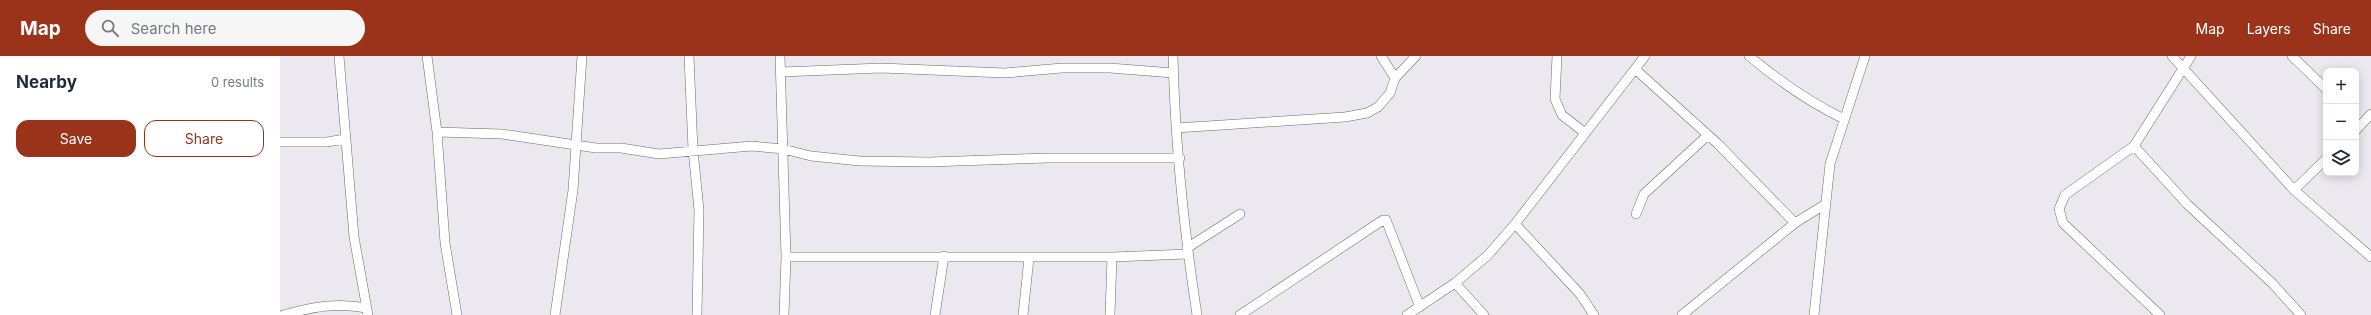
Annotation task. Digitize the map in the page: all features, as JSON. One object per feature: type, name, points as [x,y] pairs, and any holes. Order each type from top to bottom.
[{"type":"street","points":[[339,56],[354,237],[368,312]]},
{"type":"street","points":[[427,56],[437,132],[445,242],[457,315]]},
{"type":"street","points":[[555,315],[573,190],[582,56]]},
{"type":"street","points":[[689,56],[693,150],[699,210],[697,315]]},
{"type":"street","points":[[780,56],[784,148],[786,257],[784,315]]},
{"type":"street","points":[[1173,56],[1176,128],[1180,158],[1187,251],[1197,315]]},
{"type":"street","points":[[1380,56],[1395,78]]},
{"type":"street","points":[[1176,128],[1345,117],[1367,113],[1378,107],[1390,93],[1395,78],[1416,56]]},
{"type":"street","points":[[1557,56],[1555,99],[1562,115],[1585,133]]},
{"type":"street","points":[[1240,315],[1384,220],[1386,220],[1414,312],[1455,283],[1488,254],[1515,224],[1645,56]]},
{"type":"street","points":[[1749,56],[1785,85],[1819,107],[1844,119]]},
{"type":"street","points":[[1814,315],[1824,205],[1830,164],[1865,56]]},
{"type":"street","points":[[2172,56],[2294,190],[2371,257]]},
{"type":"street","points":[[2160,315],[2063,223],[2059,209],[2065,195],[2134,146],[2191,56]]},
{"type":"street","points":[[2292,56],[2323,86]]},
{"type":"street","points":[[781,72],[881,68],[1005,73],[1062,68],[1110,68],[1173,73]]},
{"type":"street","points":[[1635,69],[1708,135],[1795,223]]},
{"type":"street","points":[[2359,124],[2371,114]]},
{"type":"street","points":[[437,132],[502,134],[575,145],[621,148],[659,154],[752,146],[784,148],[811,156],[867,161],[929,162],[1049,158],[1180,158]]},
{"type":"street","points":[[1636,214],[1644,194],[1708,135]]},
{"type":"street","points":[[280,142],[327,142],[345,139]]},
{"type":"street","points":[[2134,146],[2187,204],[2272,283],[2301,315]]},
{"type":"street","points":[[2294,190],[2323,162]]},
{"type":"street","points":[[1682,315],[1795,223],[1824,205]]},
{"type":"street","points":[[786,257],[1112,257],[1187,251],[1240,214]]},
{"type":"street","points":[[1515,224],[1580,294],[1594,315]]},
{"type":"street","points":[[935,315],[944,256]]},
{"type":"street","points":[[1110,315],[1112,257]]},
{"type":"street","points":[[1023,315],[1029,258]]},
{"type":"street","points":[[1455,283],[1484,315]]},
{"type":"street","points":[[283,315],[322,306],[346,304],[368,312]]}]
